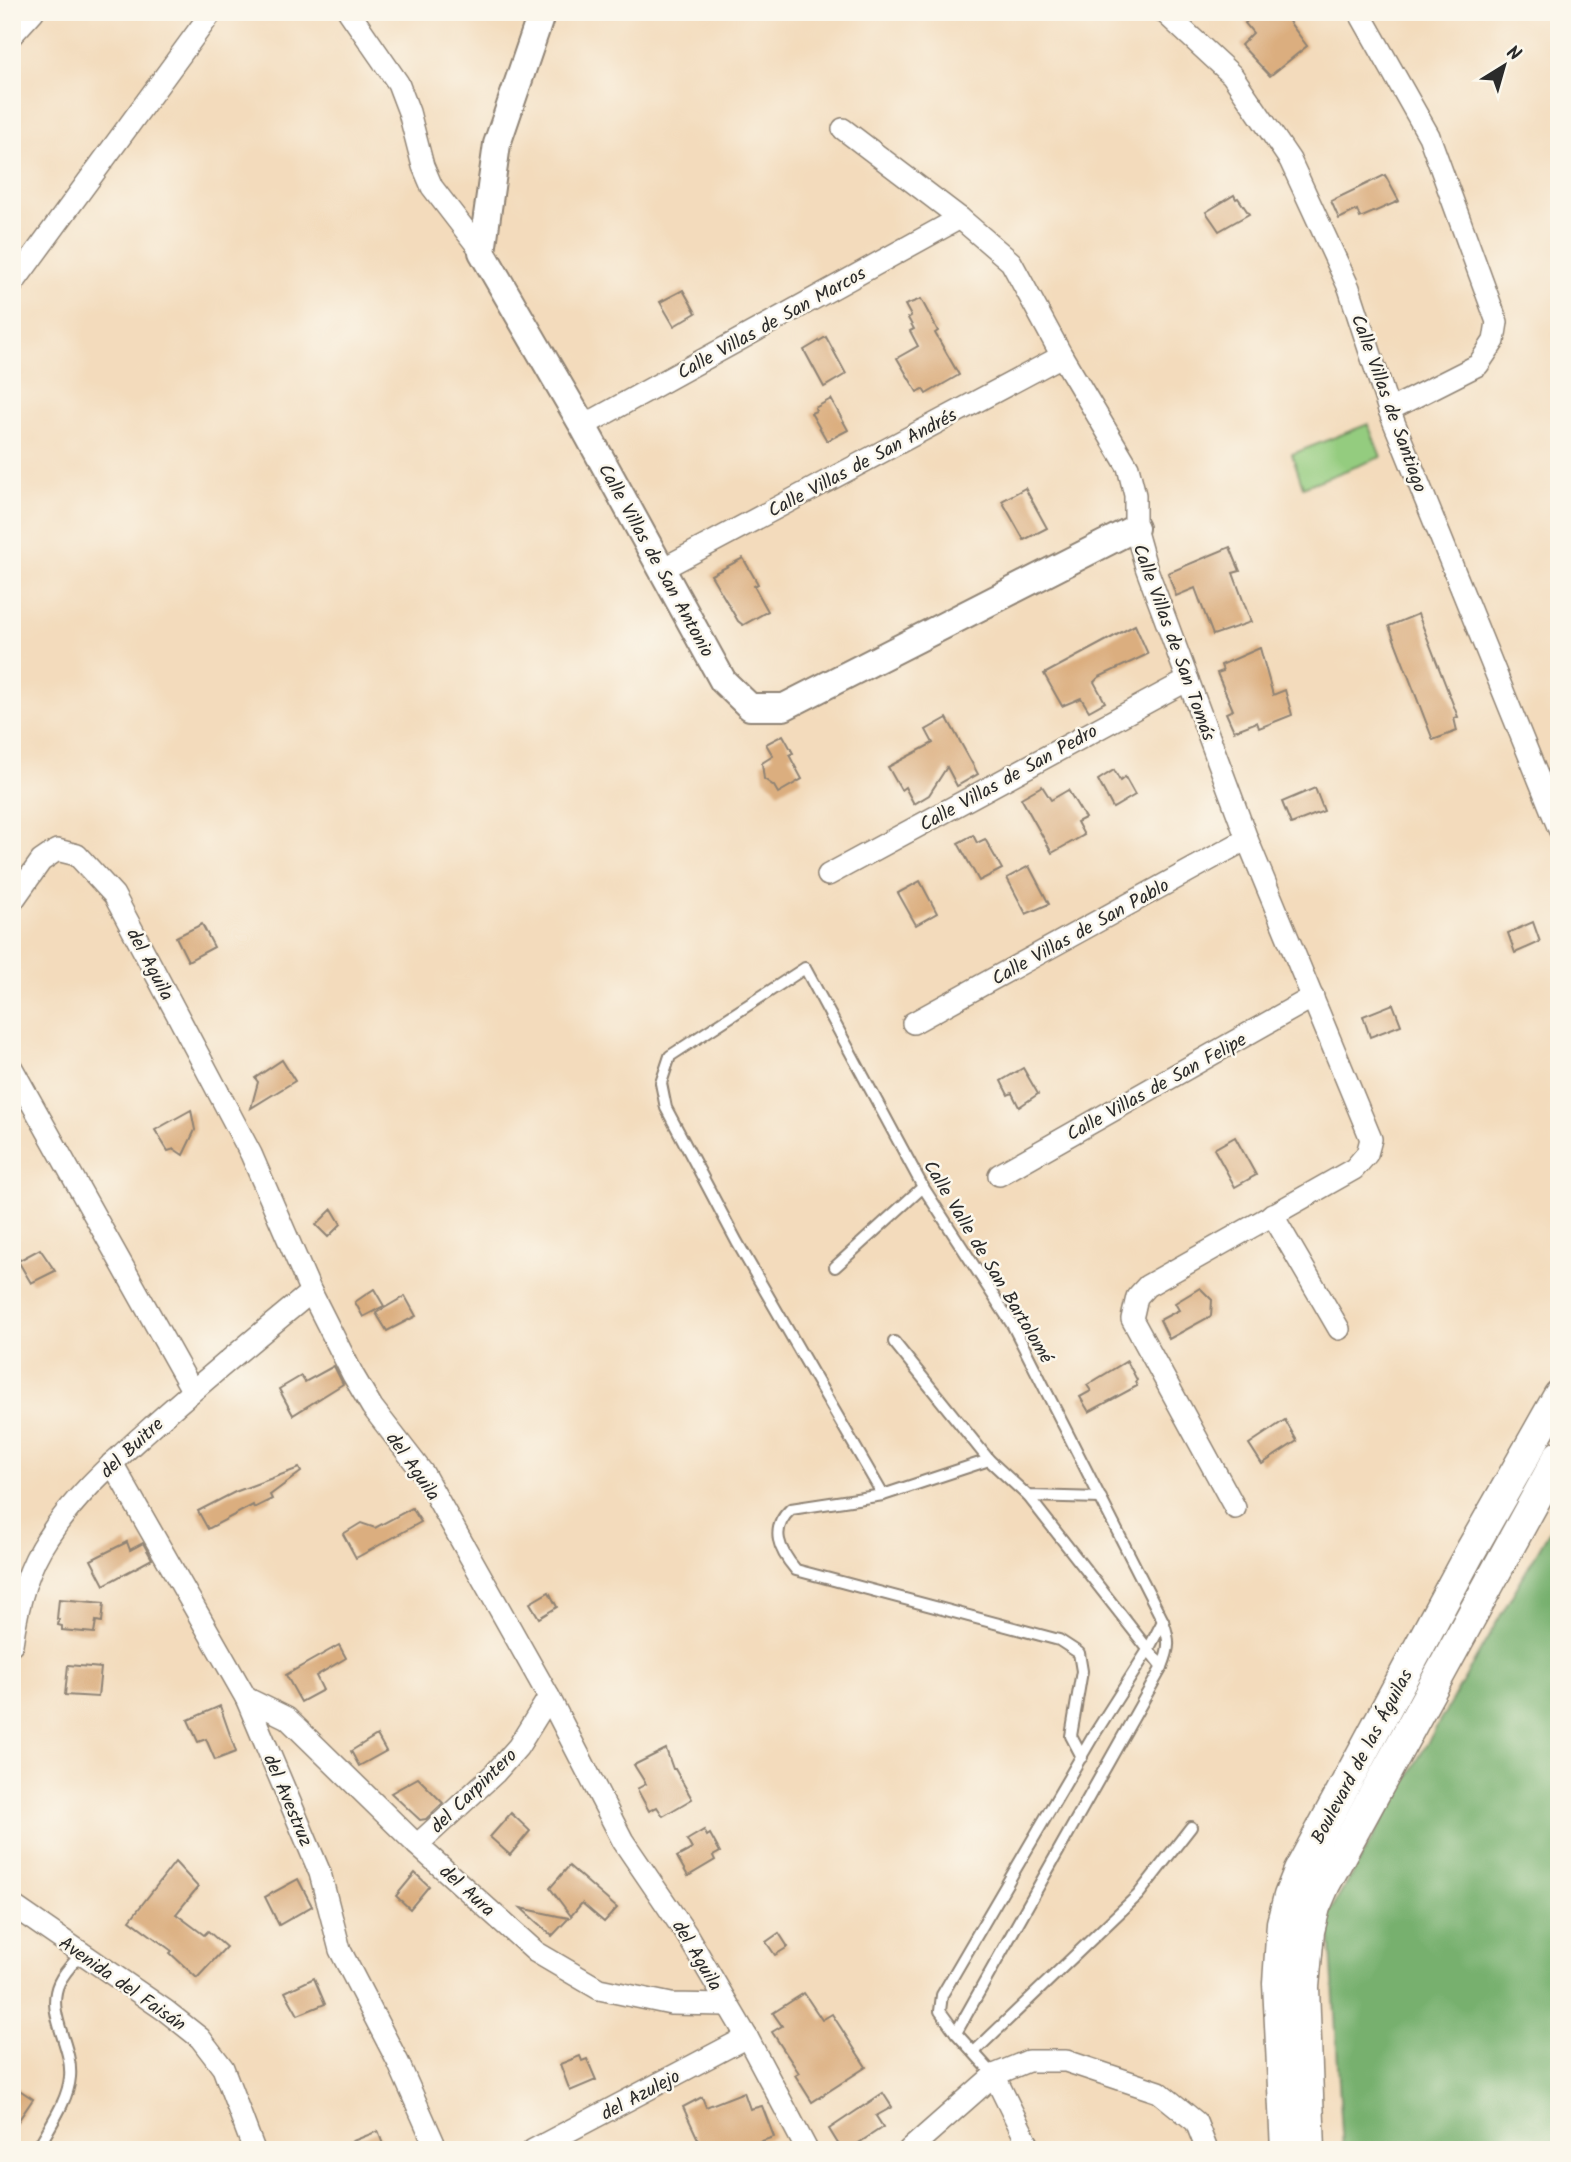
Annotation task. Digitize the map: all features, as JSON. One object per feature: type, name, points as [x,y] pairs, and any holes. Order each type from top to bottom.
[{"type":"main road","name":"Boulevard de las Águilas","points":[[1286,2150],[1278,1983],[1282,1923],[1289,1896],[1299,1871],[1464,1564],[1559,1395]]},
{"type":"main road","name":"Boulevard de las Águilas","points":[[1310,2150],[1304,1987],[1308,1931],[1314,1907],[1559,1456]]},
{"type":"street","points":[[12,35],[33,12]]},
{"type":"street","points":[[12,285],[212,12]]},
{"type":"street","points":[[349,12],[398,83],[432,187],[482,252]]},
{"type":"street","points":[[482,252],[497,144],[542,12]]},
{"type":"street","name":"Calle Villas de Santiago","points":[[1164,12],[1232,75],[1290,160],[1349,288],[1389,410],[1559,829]]},
{"type":"street","points":[[1359,12],[1429,136],[1497,322],[1494,341],[1478,365],[1389,410]]},
{"type":"street","name":"Calle Villas de San Tomás","points":[[843,129],[960,218],[1011,262],[1062,356],[1128,467],[1135,495],[1135,528],[1146,567],[1247,839],[1371,1139],[1367,1154],[1354,1169],[1272,1214]]},
{"type":"street","name":"Calle Villas de San Marcos","points":[[583,426],[960,218]]},
{"type":"street","name":"Calle Villas de San Antonio","points":[[482,252],[583,426],[723,681],[750,707],[784,706],[1135,528]]},
{"type":"street","name":"Calle Villas de San Andrés","points":[[662,569],[1062,356]]},
{"type":"street","name":"Calle Villas de San Pedro","points":[[828,875],[1188,680]]},
{"type":"street","name":"Calle Villas de San Pablo","points":[[913,1023],[1247,839]]},
{"type":"street","name":"del Aguila","points":[[12,902],[41,861],[57,850],[76,855],[114,895],[251,1154],[311,1292],[372,1407],[423,1473],[549,1697],[623,1841],[687,1935],[747,2037],[807,2150]]},
{"type":"street","name":"Calle Villas de San Felipe","points":[[999,1175],[1313,997]]},
{"type":"street","points":[[12,1068],[192,1390]]},
{"type":"street","points":[[1235,1508],[1132,1319],[1137,1297],[1147,1286],[1272,1214],[1339,1329]]},
{"type":"street","name":"del Buitre","points":[[12,1644],[27,1578],[45,1540],[75,1500],[192,1390],[311,1292]]},
{"type":"street","name":"del Avestruz","points":[[112,1463],[246,1698],[320,1873],[340,1951],[398,2062],[437,2150]]},
{"type":"street","name":"del Carpintero","points":[[417,1845],[502,1764],[523,1739],[549,1697]]},
{"type":"street","name":"del Aura","points":[[246,1698],[287,1718],[417,1845],[536,1952],[599,1989],[671,2004],[727,2005]]},
{"type":"street","name":"Avenida del Faisán","points":[[12,1905],[166,2011],[200,2038],[223,2068],[254,2150]]},
{"type":"street","name":"del Azulejo","points":[[533,2150],[747,2037]]},
{"type":"street","points":[[909,2150],[994,2075],[1028,2061],[1066,2061],[1159,2092],[1196,2122],[1207,2150]]},
{"type":"street","points":[[994,2075],[1031,2150]]},
{"type":"lane","name":"Calle Valle de San Bartolomé","points":[[883,1494],[737,1242],[666,1108],[661,1083],[670,1056],[805,968],[923,1187],[1013,1326],[1101,1498],[1163,1621],[1169,1638],[1162,1668]]},
{"type":"lane","points":[[835,1266],[923,1187]]},
{"type":"lane","points":[[894,1342],[989,1460],[1028,1496],[1162,1668],[956,2034]]},
{"type":"lane","points":[[989,1460],[883,1494],[792,1509],[782,1518],[778,1530],[783,1554],[796,1570],[1059,1640],[1079,1653],[1082,1671],[1071,1736],[1082,1758]]},
{"type":"lane","points":[[1028,1496],[1101,1498]]},
{"type":"lane","points":[[994,2075],[956,2034],[940,2011],[942,1995],[1163,1621]]},
{"type":"lane","points":[[974,2052],[1138,1895],[1191,1827]]},
{"type":"lane","points":[[37,2150],[68,2091],[71,2075],[70,2056],[55,2009],[55,1990],[60,1979],[82,1953]]},
{"type":"green space","points":[[1368,424],[1381,457],[1303,487],[1292,454]]},
{"type":"green space","points":[[1559,1514],[1559,2150],[1343,2150],[1329,1914]]},
{"type":"building","points":[[1257,12],[1282,12],[1307,46],[1270,76],[1241,45],[1253,33],[1245,23]]},
{"type":"building","points":[[1385,175],[1399,201],[1360,218],[1357,210],[1339,219],[1331,201]]},
{"type":"building","points":[[1234,195],[1249,214],[1219,231],[1206,212]]},
{"type":"building","points":[[683,290],[696,313],[674,326],[660,302]]},
{"type":"building","points":[[921,299],[938,331],[935,333],[959,375],[926,394],[923,389],[917,392],[897,358],[918,346],[910,331],[914,329],[905,305]]},
{"type":"building","points":[[826,337],[846,374],[824,387],[804,350]]},
{"type":"building","points":[[831,399],[848,430],[827,441],[811,413]]},
{"type":"building","points":[[1025,488],[1047,528],[1024,540],[1002,501]]},
{"type":"building","points":[[1230,547],[1240,571],[1233,573],[1251,622],[1213,635],[1195,588],[1176,596],[1168,573]]},
{"type":"building","points":[[743,558],[758,584],[754,586],[768,611],[743,625],[711,575]]},
{"type":"building","points":[[1418,614],[1458,717],[1454,718],[1457,731],[1433,740],[1389,626]]},
{"type":"building","points":[[1135,625],[1148,654],[1099,677],[1094,682],[1105,702],[1089,711],[1081,698],[1062,706],[1044,674]]},
{"type":"building","points":[[1260,648],[1273,695],[1285,690],[1292,715],[1259,728],[1257,722],[1234,731],[1226,713],[1233,710],[1217,673],[1223,671],[1221,665]]},
{"type":"building","points":[[947,718],[978,774],[957,786],[947,767],[929,795],[914,804],[905,787],[901,790],[888,767],[933,743],[926,730]]},
{"type":"building","points":[[783,735],[793,753],[789,755],[802,779],[778,793],[774,786],[764,779],[762,763],[773,756],[766,744]]},
{"type":"building","points":[[1114,770],[1120,781],[1125,777],[1135,795],[1113,808],[1098,780]]},
{"type":"building","points":[[1042,786],[1051,800],[1068,790],[1085,818],[1077,822],[1084,835],[1052,853],[1021,798]]},
{"type":"building","points":[[1315,788],[1324,811],[1291,824],[1282,802]]},
{"type":"building","points":[[973,835],[977,843],[985,839],[1002,869],[979,881],[958,843]]},
{"type":"building","points":[[1029,866],[1049,904],[1026,914],[1007,878]]},
{"type":"building","points":[[920,881],[937,913],[916,925],[898,893]]},
{"type":"building","points":[[1533,922],[1540,942],[1515,953],[1508,933]]},
{"type":"building","points":[[202,924],[214,947],[188,961],[176,937]]},
{"type":"building","points":[[1393,1004],[1401,1025],[1370,1037],[1363,1016]]},
{"type":"building","points":[[282,1060],[295,1081],[251,1108],[258,1082],[255,1078]]},
{"type":"building","points":[[1023,1068],[1038,1094],[1019,1107],[1012,1093],[1008,1095],[1001,1081]]},
{"type":"building","points":[[191,1110],[195,1130],[183,1155],[174,1149],[168,1151],[155,1130]]},
{"type":"building","points":[[1235,1137],[1256,1175],[1235,1187],[1214,1149]]},
{"type":"building","points":[[332,1209],[341,1224],[328,1237],[316,1225]]},
{"type":"building","points":[[40,1249],[55,1271],[31,1283],[18,1261]]},
{"type":"building","points":[[1200,1288],[1212,1300],[1211,1316],[1169,1339],[1160,1320],[1179,1310],[1175,1303]]},
{"type":"building","points":[[374,1289],[384,1306],[363,1317],[355,1302]]},
{"type":"building","points":[[405,1296],[416,1316],[387,1331],[376,1313]]},
{"type":"building","points":[[1127,1361],[1137,1380],[1137,1386],[1089,1412],[1080,1397],[1091,1391],[1087,1385]]},
{"type":"building","points":[[334,1366],[343,1384],[293,1415],[279,1389],[301,1376],[305,1382]]},
{"type":"building","points":[[1285,1420],[1297,1441],[1262,1464],[1249,1444]]},
{"type":"building","points":[[299,1468],[301,1472],[270,1495],[272,1499],[254,1508],[253,1505],[208,1529],[198,1511],[235,1492]]},
{"type":"building","points":[[412,1508],[421,1522],[356,1558],[343,1534],[361,1523],[375,1528]]},
{"type":"building","points":[[127,1542],[130,1550],[143,1543],[152,1559],[104,1585],[91,1560]]},
{"type":"building","points":[[549,1592],[557,1607],[539,1618],[530,1603]]},
{"type":"building","points":[[59,1599],[104,1603],[102,1622],[96,1621],[94,1633],[62,1630],[57,1619]]},
{"type":"building","points":[[339,1645],[346,1658],[316,1676],[323,1690],[301,1702],[286,1675]]},
{"type":"building","points":[[68,1665],[101,1668],[98,1697],[65,1695]]},
{"type":"building","points":[[220,1706],[236,1752],[215,1760],[206,1739],[198,1742],[188,1720]]},
{"type":"building","points":[[377,1735],[386,1751],[359,1766],[351,1751]]},
{"type":"building","points":[[666,1749],[673,1769],[692,1799],[663,1816],[657,1807],[649,1811],[637,1789],[646,1784],[634,1765]]},
{"type":"building","points":[[418,1778],[443,1803],[426,1819],[420,1820],[391,1793]]},
{"type":"building","points":[[511,1813],[530,1831],[510,1855],[490,1837]]},
{"type":"building","points":[[704,1830],[707,1836],[710,1834],[720,1852],[713,1856],[715,1860],[688,1876],[677,1857],[692,1849],[687,1840]]},
{"type":"building","points":[[175,1862],[198,1887],[176,1914],[204,1935],[208,1931],[226,1947],[197,1978],[170,1953],[172,1951],[130,1920]]},
{"type":"building","points":[[569,1866],[617,1908],[604,1922],[582,1903],[571,1916],[550,1888]]},
{"type":"building","points":[[415,1873],[429,1886],[410,1909],[396,1896]]},
{"type":"building","points":[[298,1879],[312,1906],[279,1925],[265,1897]]},
{"type":"building","points":[[521,1908],[558,1916],[569,1918],[552,1936]]},
{"type":"building","points":[[779,1933],[788,1947],[775,1955],[766,1942]]},
{"type":"building","points":[[314,1978],[325,2004],[298,2015],[285,1992]]},
{"type":"building","points":[[804,1993],[822,2020],[832,2014],[866,2067],[812,2102],[795,2075],[799,2073],[772,2032],[782,2026],[773,2013]]},
{"type":"building","points":[[580,2056],[582,2061],[587,2059],[596,2080],[570,2091],[560,2064]]},
{"type":"building","points":[[12,2085],[33,2099],[12,2130]]},
{"type":"building","points":[[744,2092],[750,2109],[762,2106],[774,2137],[753,2144],[756,2150],[703,2150],[683,2107],[702,2097],[706,2107]]},
{"type":"building","points":[[883,2093],[892,2107],[876,2116],[883,2127],[848,2150],[842,2150],[829,2129]]},
{"type":"building","points":[[378,2131],[385,2150],[333,2150],[333,2149]]}]
